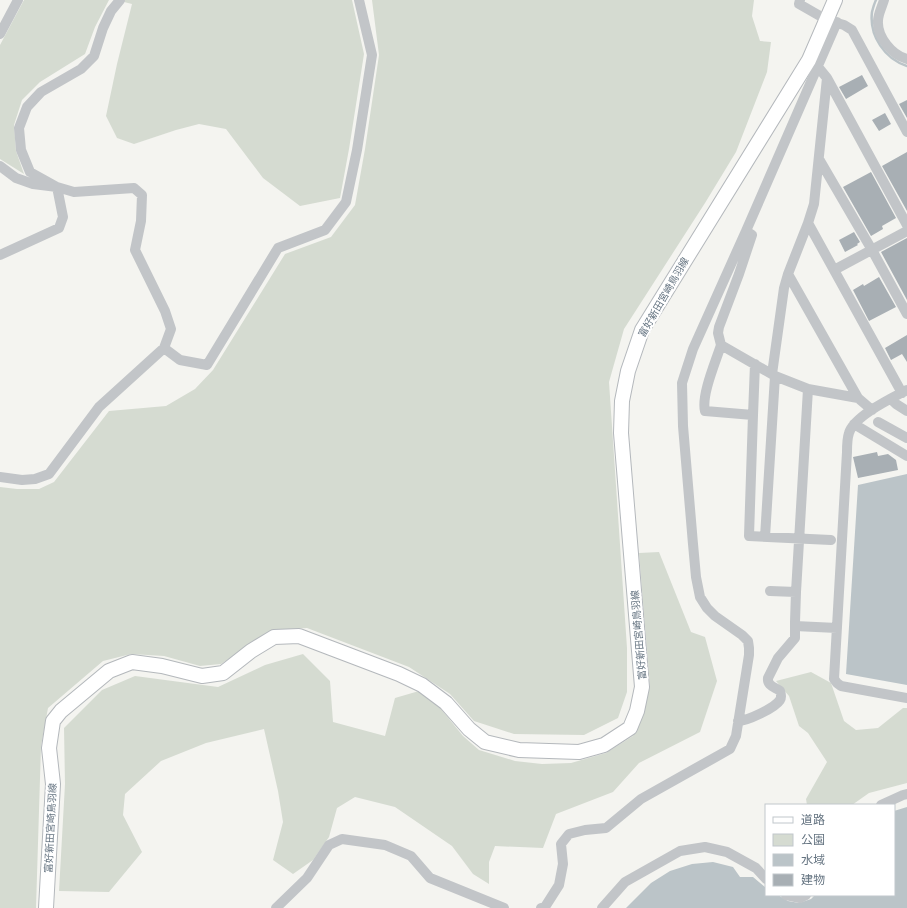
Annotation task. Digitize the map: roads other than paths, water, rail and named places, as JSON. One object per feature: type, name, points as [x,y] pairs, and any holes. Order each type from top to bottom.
[{"type":"main road","name":"富好新田宮崎鳥羽線","points":[[46,908],[53,784],[49,748],[53,721],[61,711],[109,671],[132,662],[162,666],[202,676],[223,673],[251,650],[274,637],[299,636],[399,674],[422,685],[446,703],[469,729],[485,742],[519,750],[579,752],[604,745],[630,728],[637,711],[642,687],[621,433],[622,401],[628,371],[642,330],[832,21],[836,0]]},
{"type":"street","points":[[0,34],[18,0]]},
{"type":"street","points":[[0,255],[59,228],[63,217],[56,187],[30,172],[20,150],[19,128],[27,107],[41,92],[82,69],[94,56],[103,28],[112,10],[120,0]]},
{"type":"street","points":[[164,348],[180,360],[207,365],[278,248],[326,230],[346,202],[357,150],[372,55],[359,0]]},
{"type":"street","points":[[800,0],[799,4],[832,21],[844,24],[852,30],[907,132]]},
{"type":"street","points":[[884,0],[878,20],[878,27],[887,45],[894,52],[907,59]]},
{"type":"street","points":[[541,908],[545,907],[559,885],[563,864],[561,844],[569,834],[585,830],[606,828],[641,799],[730,749],[736,736],[749,655],[748,641],[715,616],[700,598],[695,570],[683,426],[682,383],[693,349],[818,67],[832,21]]},
{"type":"street","points":[[818,67],[827,78],[907,226]]},
{"type":"street","points":[[766,536],[773,375],[784,288],[814,204],[827,78]]},
{"type":"street","points":[[819,159],[907,314]]},
{"type":"street","points":[[0,166],[16,178],[33,184],[56,187],[74,192],[134,188],[142,195],[141,221],[135,250],[165,311],[171,329],[164,348],[99,407],[49,474],[35,479],[22,480],[0,478]]},
{"type":"street","points":[[808,223],[904,391],[872,410],[854,424],[849,432],[834,679],[841,686],[907,698]]},
{"type":"street","points":[[746,231],[752,235],[719,327],[718,333],[721,345],[704,400],[705,411],[753,415]]},
{"type":"street","points":[[834,270],[907,231]]},
{"type":"street","points":[[788,274],[858,398],[872,410]]},
{"type":"street","points":[[721,345],[773,375],[808,389],[858,398]]},
{"type":"street","points":[[755,364],[749,536],[831,540]]},
{"type":"street","points":[[738,721],[743,721],[758,715],[779,702],[781,699],[780,691],[767,681],[778,658],[795,638],[796,592],[808,389]]},
{"type":"street","points":[[891,399],[907,411]]},
{"type":"street","points":[[878,422],[907,438]]},
{"type":"street","points":[[854,424],[907,456]]},
{"type":"street","points":[[770,591],[796,592]]},
{"type":"street","points":[[795,626],[837,628]]},
{"type":"street","points":[[883,804],[907,794]]},
{"type":"street","points":[[276,908],[306,878],[328,845],[342,839],[385,845],[411,856],[430,878],[504,908]]},
{"type":"street","points":[[602,908],[626,882],[680,851],[705,847],[727,852],[756,868],[765,878]]},
{"type":"street","points":[[791,896],[800,898],[804,896]]},
{"type":"water","points":[[907,474],[907,685],[846,674],[858,485]]},
{"type":"water","points":[[907,807],[907,908],[626,908],[651,883],[670,871],[692,864],[713,862],[733,867],[740,877],[753,877],[765,887],[765,896],[780,896],[788,901],[799,903],[811,899],[814,896],[895,896],[895,811]]},
{"type":"waterway","points":[[876,0],[872,12],[873,30],[876,38],[885,52],[899,63],[907,66]]}]
